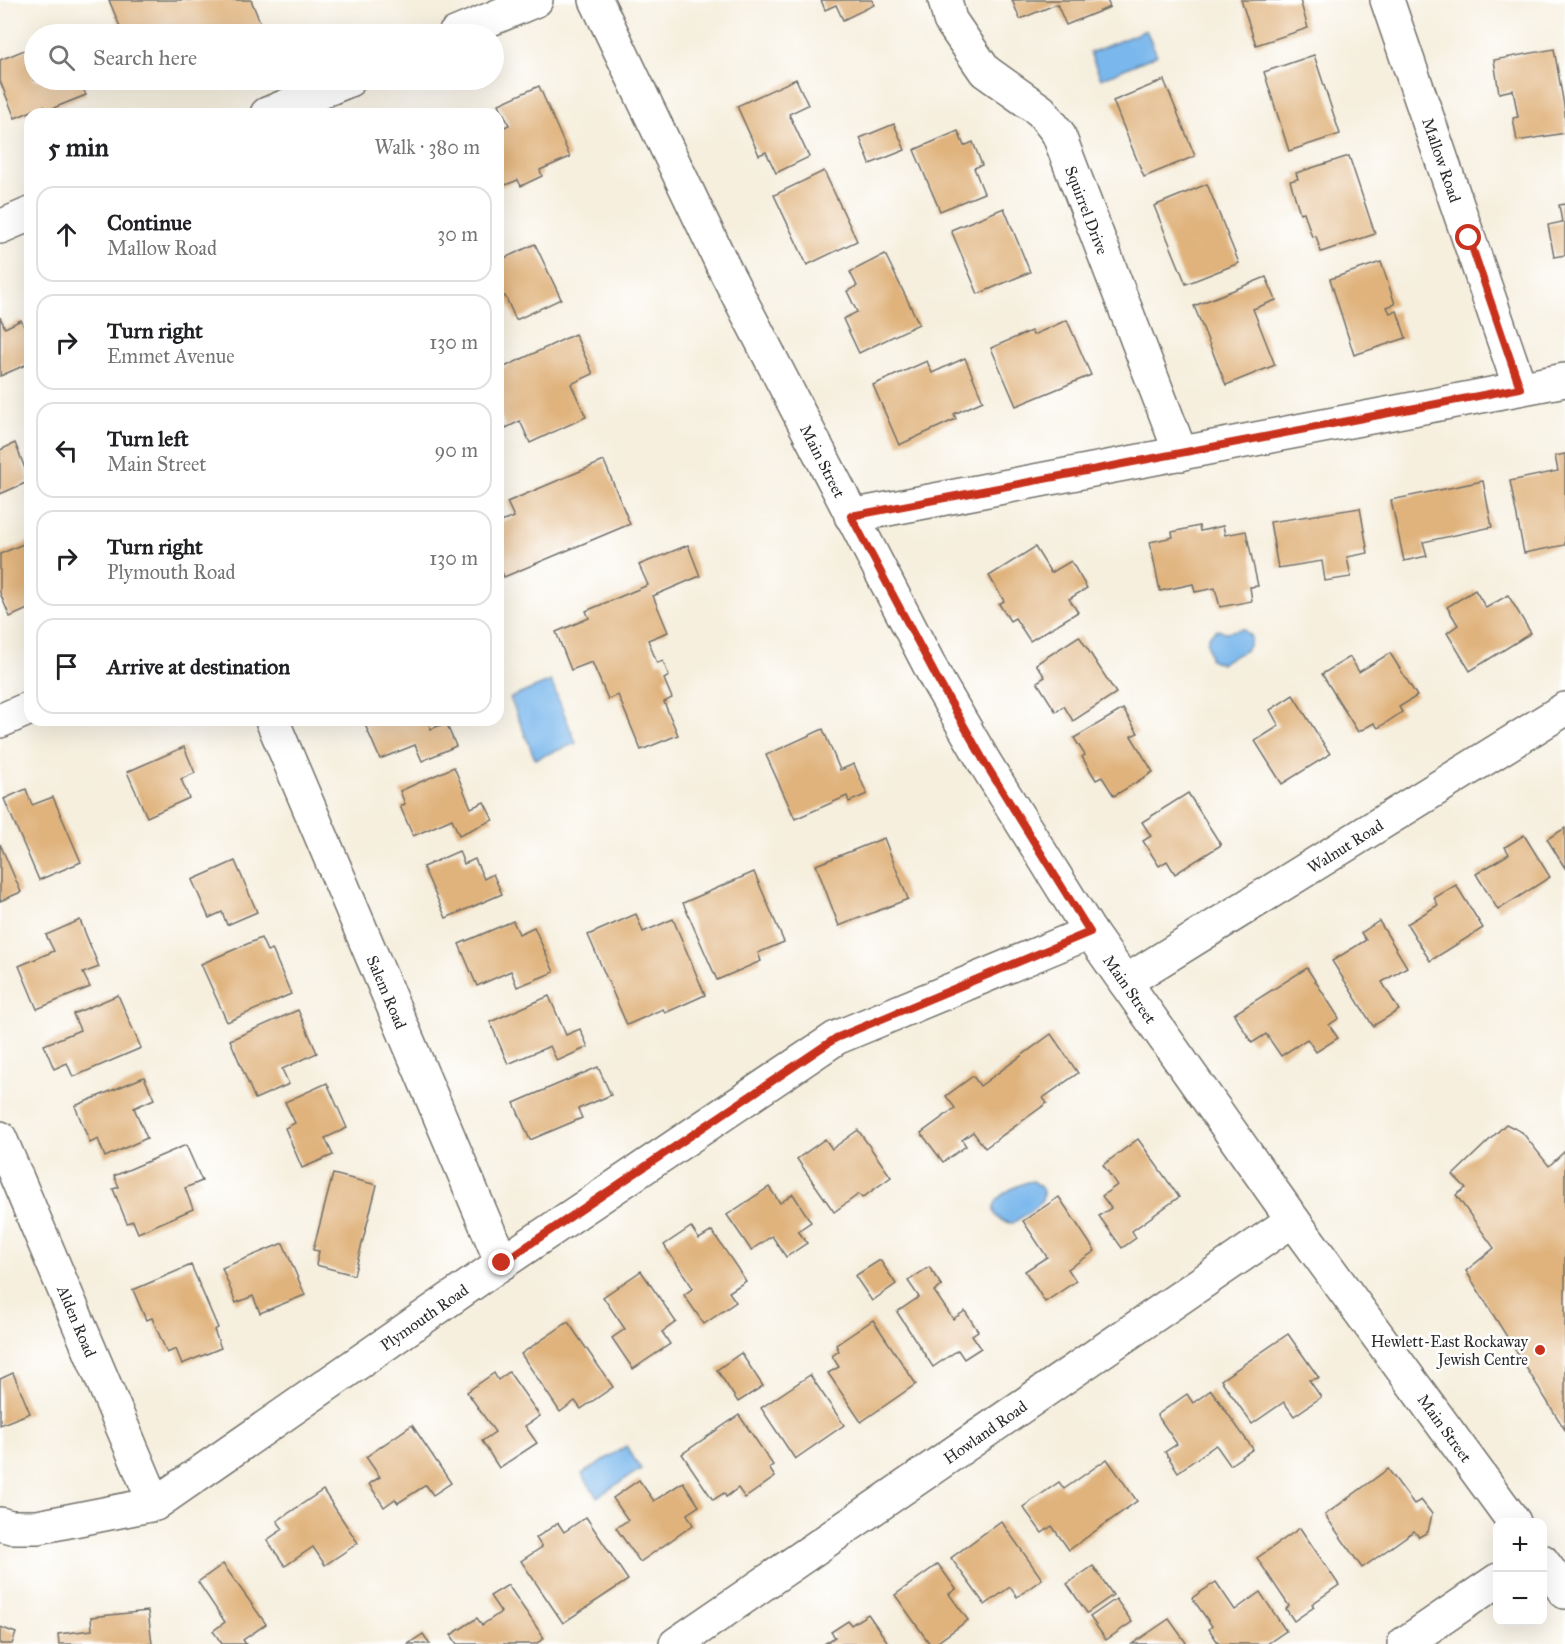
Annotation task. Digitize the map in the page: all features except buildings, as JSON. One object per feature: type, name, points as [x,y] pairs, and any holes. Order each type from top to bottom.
[{"type":"street","points":[[479,24],[536,0]]},
{"type":"street","name":"Main Street","points":[[596,0],[723,266],[851,516],[985,763],[1090,932],[1293,1220],[1511,1518]]},
{"type":"street","name":"Squirrel Drive","points":[[945,0],[950,20],[985,71],[1041,111],[1058,133],[1181,454]]},
{"type":"street","name":"Mallow Road","points":[[1387,0],[1520,388]]},
{"type":"street","points":[[281,108],[324,90]]},
{"type":"street","points":[[0,227],[24,217]]},
{"type":"street","points":[[851,516],[1565,381]]},
{"type":"street","name":"Walnut Road","points":[[1125,982],[1565,709]]},
{"type":"street","points":[[0,721],[24,711]]},
{"type":"street","name":"Salem Road","points":[[275,726],[502,1263]]},
{"type":"street","name":"Plymouth Road","points":[[0,1524],[11,1527],[39,1527],[155,1504],[502,1263],[836,1038],[1090,932]]},
{"type":"street","name":"Alden Road","points":[[0,1138],[155,1504]]},
{"type":"street","name":"Howland Road","points":[[676,1644],[1293,1220]]},
{"type":"street","points":[[1547,1568],[1565,1592]]},
{"type":"street","points":[[1404,1644],[1493,1583]]},
{"type":"water","points":[[1146,30],[1157,55],[1101,79],[1090,53]]},
{"type":"water","points":[[1243,629],[1251,637],[1248,648],[1221,664],[1210,659],[1207,643],[1212,633],[1217,630],[1226,632]]},
{"type":"water","points":[[551,681],[576,743],[535,759],[510,698]]},
{"type":"water","points":[[1033,1181],[1043,1193],[1042,1199],[1033,1210],[1013,1223],[1005,1222],[995,1214],[994,1207],[1002,1195],[1012,1188]]},
{"type":"water","points":[[626,1446],[641,1469],[597,1497],[582,1474]]},
{"type":"place","name":"Hewlett-East Rockaway Jewish Centre","points":[[1540,1350]]},
{"type":"route","points":[[502,1263],[836,1038],[1090,932],[985,763],[851,516],[1520,388],[1469,238]]}]
